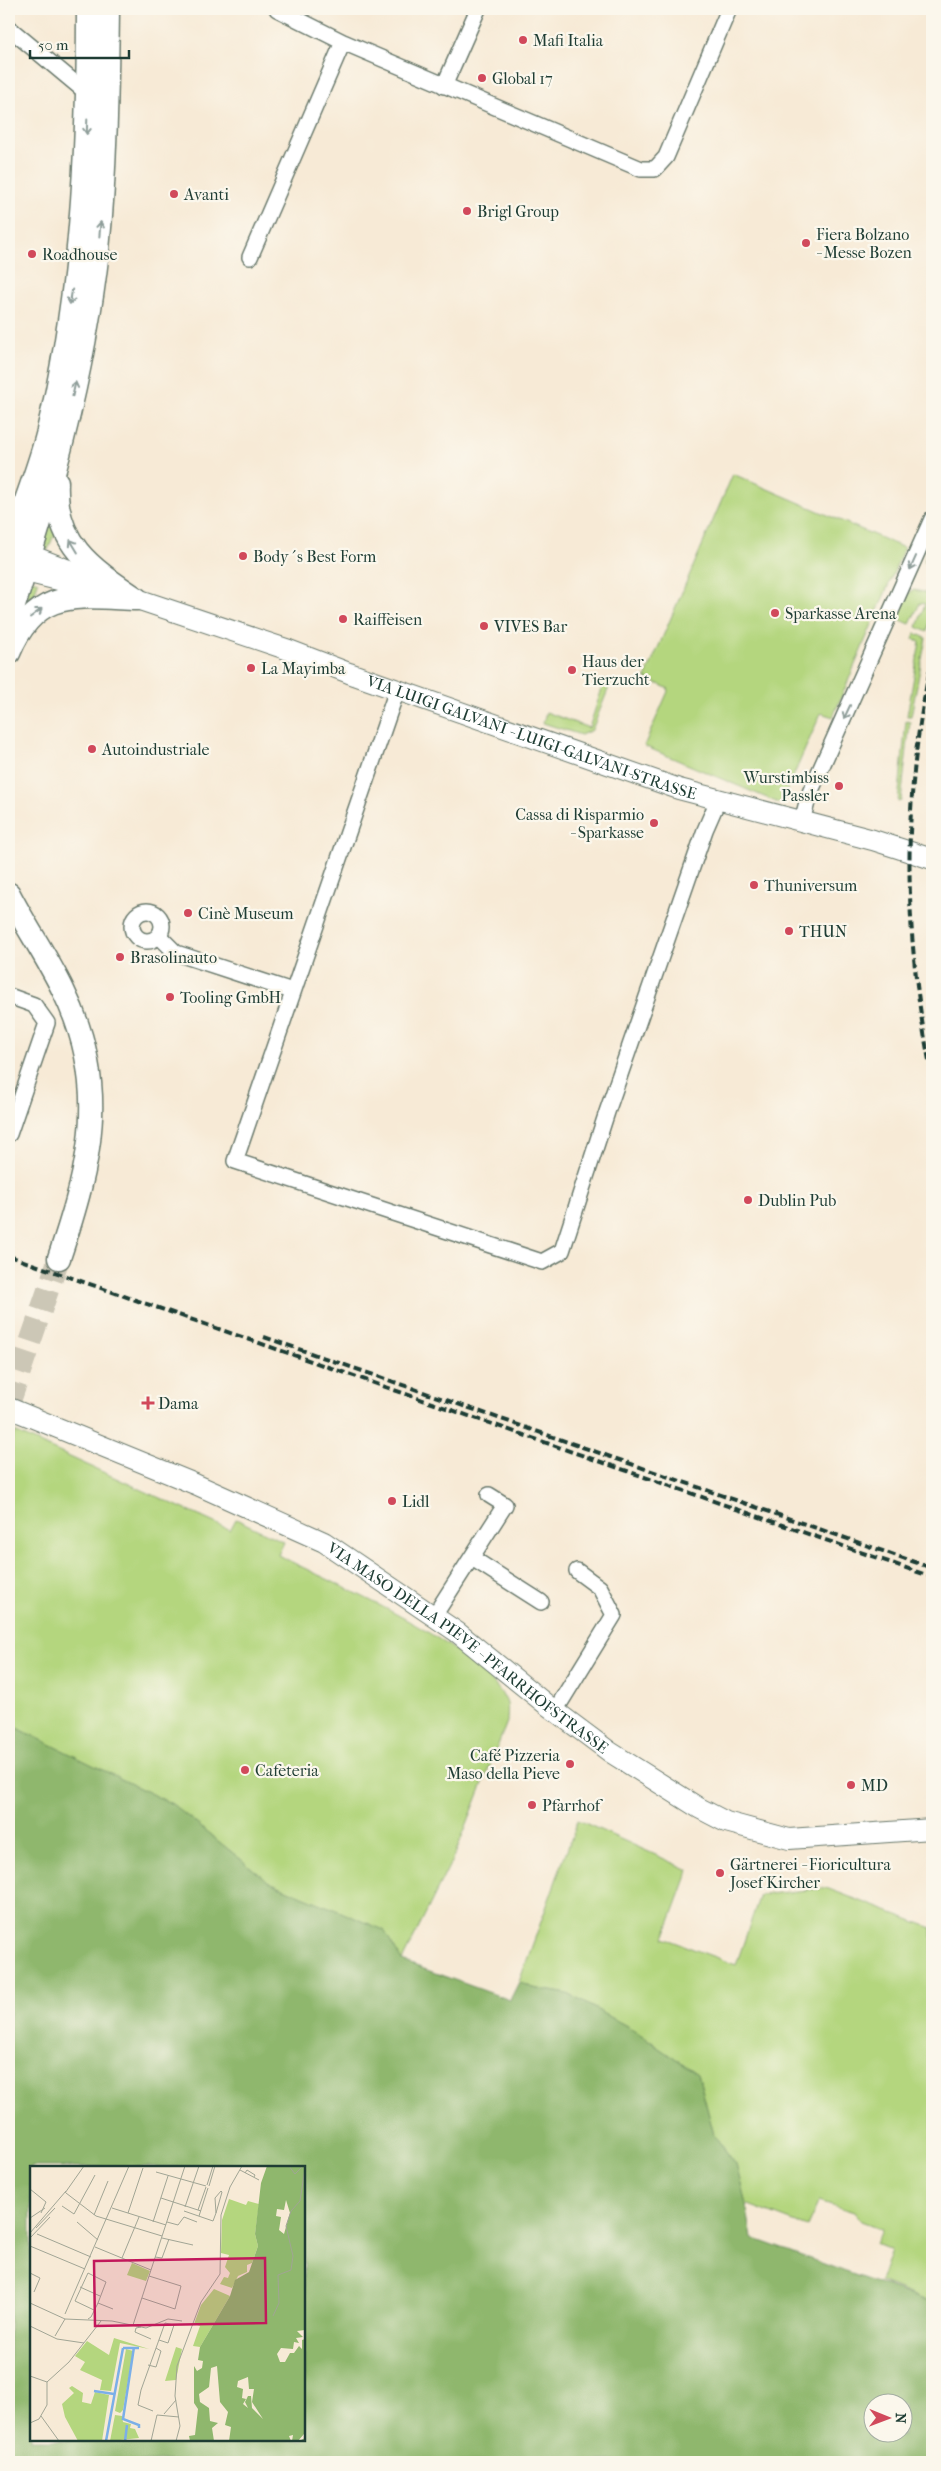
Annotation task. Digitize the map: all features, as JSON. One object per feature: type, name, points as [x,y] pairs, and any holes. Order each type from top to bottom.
[{"type":"main road","points":[[9,621],[17,557],[46,439],[78,249],[86,160],[88,9]]},
{"type":"main road","points":[[108,9],[105,173],[98,251],[84,340],[58,460],[57,491],[64,529],[82,559],[137,599]]},
{"type":"main road","points":[[9,497],[21,483],[46,439]]},
{"type":"main road","points":[[17,557],[58,460]]},
{"type":"main road","points":[[9,653],[21,626],[32,615],[51,603],[77,598],[137,599]]},
{"type":"main road","points":[[9,894],[63,990],[87,1060],[92,1106],[89,1153],[79,1199],[59,1258]]},
{"type":"street","points":[[277,9],[342,42],[641,169],[654,169],[666,157],[728,9]]},
{"type":"street","points":[[444,86],[478,9]]},
{"type":"street","points":[[9,28],[81,88],[88,88]]},
{"type":"street","points":[[250,257],[342,42]]},
{"type":"street","points":[[802,821],[809,796],[932,519]]},
{"type":"street","name":"VIA LUIGI GALVANI - LUIGI-GALVANI-STRASSE","points":[[17,557],[290,650],[397,690],[647,778],[873,840],[932,859]]},
{"type":"street","points":[[397,690],[235,1161],[542,1262],[562,1251],[620,1074],[705,830],[719,798]]},
{"type":"street","points":[[159,936],[176,953],[292,991]]},
{"type":"street","points":[[9,996],[34,1005],[47,1023],[9,1134]]},
{"type":"street","name":"VIA MASO DELLA PIEVE - PFARRHOFSTRASSE","points":[[9,1408],[195,1484],[324,1542],[457,1632],[555,1711],[610,1752],[699,1808],[726,1822],[789,1838],[932,1829]]},
{"type":"street","points":[[434,1616],[505,1505],[489,1495]]},
{"type":"street","points":[[472,1558],[541,1602]]},
{"type":"street","points":[[555,1711],[614,1615],[600,1588],[577,1571]]},
{"type":"green space","name":"Sparkasse Arena","points":[[733,474],[904,548],[833,717],[821,713],[781,804],[644,746],[669,689],[645,678]]},
{"type":"green space","points":[[48,521],[59,535],[53,537],[48,550],[40,548]]},
{"type":"green space","points":[[932,538],[932,574],[924,561]]},
{"type":"green space","points":[[30,579],[38,582],[35,592],[37,600],[25,609]]},
{"type":"green space","points":[[914,590],[932,594],[932,612],[927,632],[917,627],[925,604],[920,603],[910,624],[896,618],[906,595]]},
{"type":"green space","points":[[915,633],[926,638],[911,716],[907,716],[920,642],[913,639]]},
{"type":"green space","points":[[605,679],[611,682],[592,730],[581,735],[543,723],[546,712],[589,728]]},
{"type":"green space","points":[[906,721],[910,722],[901,801],[898,802]]},
{"type":"green space","points":[[15,1432],[230,1530],[236,1519],[284,1542],[278,1555],[368,1599],[435,1637],[464,1657],[489,1678],[505,1699],[507,1722],[456,1852],[402,1961],[383,1930],[269,1882],[172,1804],[9,1724],[9,1449]]},
{"type":"green space","points":[[9,1724],[172,1804],[269,1882],[384,1930],[402,1961],[510,2000],[519,1982],[533,1988],[568,1994],[634,2030],[698,2074],[714,2135],[736,2165],[752,2238],[932,2303],[932,2462],[9,2462]]},
{"type":"green space","points":[[578,1820],[689,1870],[664,1938],[736,1965],[760,1895],[826,1888],[932,1928],[932,2303],[880,2282],[891,2250],[876,2244],[882,2229],[861,2221],[854,2212],[819,2201],[807,2227],[746,2204],[736,2165],[714,2135],[698,2074],[634,2030],[568,1994],[533,1988],[519,1982]]},
{"type":"tunnel","points":[[9,1404],[59,1258]]},
{"type":"railway","points":[[932,660],[915,763],[909,868],[915,972],[932,1075]]},
{"type":"railway","points":[[9,1256],[932,1577]]},
{"type":"railway","points":[[264,1337],[932,1568]]},
{"type":"place","name":"Mafi Italia","points":[[523,40]]},
{"type":"place","name":"Global 17","points":[[482,78]]},
{"type":"place","name":"Avanti","points":[[174,194]]},
{"type":"place","name":"Brigl Group","points":[[467,211]]},
{"type":"place","name":"Fiera Bolzano - Messe Bozen","points":[[806,243]]},
{"type":"place","name":"Roadhouse","points":[[32,254]]},
{"type":"place","name":"Body´s Best Form","points":[[243,556]]},
{"type":"place","name":"Sparkasse Arena","points":[[775,613]]},
{"type":"place","name":"Raiffeisen","points":[[343,619]]},
{"type":"place","name":"VIVES Bar","points":[[484,626]]},
{"type":"place","name":"La Mayimba","points":[[251,668]]},
{"type":"place","name":"Haus der Tierzucht","points":[[572,670]]},
{"type":"place","name":"Autoindustriale","points":[[92,749]]},
{"type":"place","name":"Wurstimbiss Passler","points":[[839,786]]},
{"type":"place","name":"Cassa di Risparmio - Sparkasse","points":[[654,823]]},
{"type":"place","name":"Thuniversum","points":[[754,885]]},
{"type":"place","name":"Cinè Museum","points":[[188,913]]},
{"type":"place","name":"THUN","points":[[789,931]]},
{"type":"place","name":"Brasolinauto","points":[[120,957]]},
{"type":"place","name":"Tooling GmbH","points":[[170,997]]},
{"type":"place","name":"Dublin Pub","points":[[748,1200]]},
{"type":"place","name":"Dama","points":[[148,1403]]},
{"type":"place","name":"Lidl","points":[[392,1501]]},
{"type":"place","name":"Café Pizzeria Maso della Pieve","points":[[570,1764]]},
{"type":"place","name":"Cafeteria","points":[[245,1770]]},
{"type":"place","name":"MD","points":[[851,1785]]},
{"type":"place","name":"Pfarrhof","points":[[532,1805]]},
{"type":"place","name":"Gärtnerei - Fioricultura Josef Kircher","points":[[720,1873]]}]
